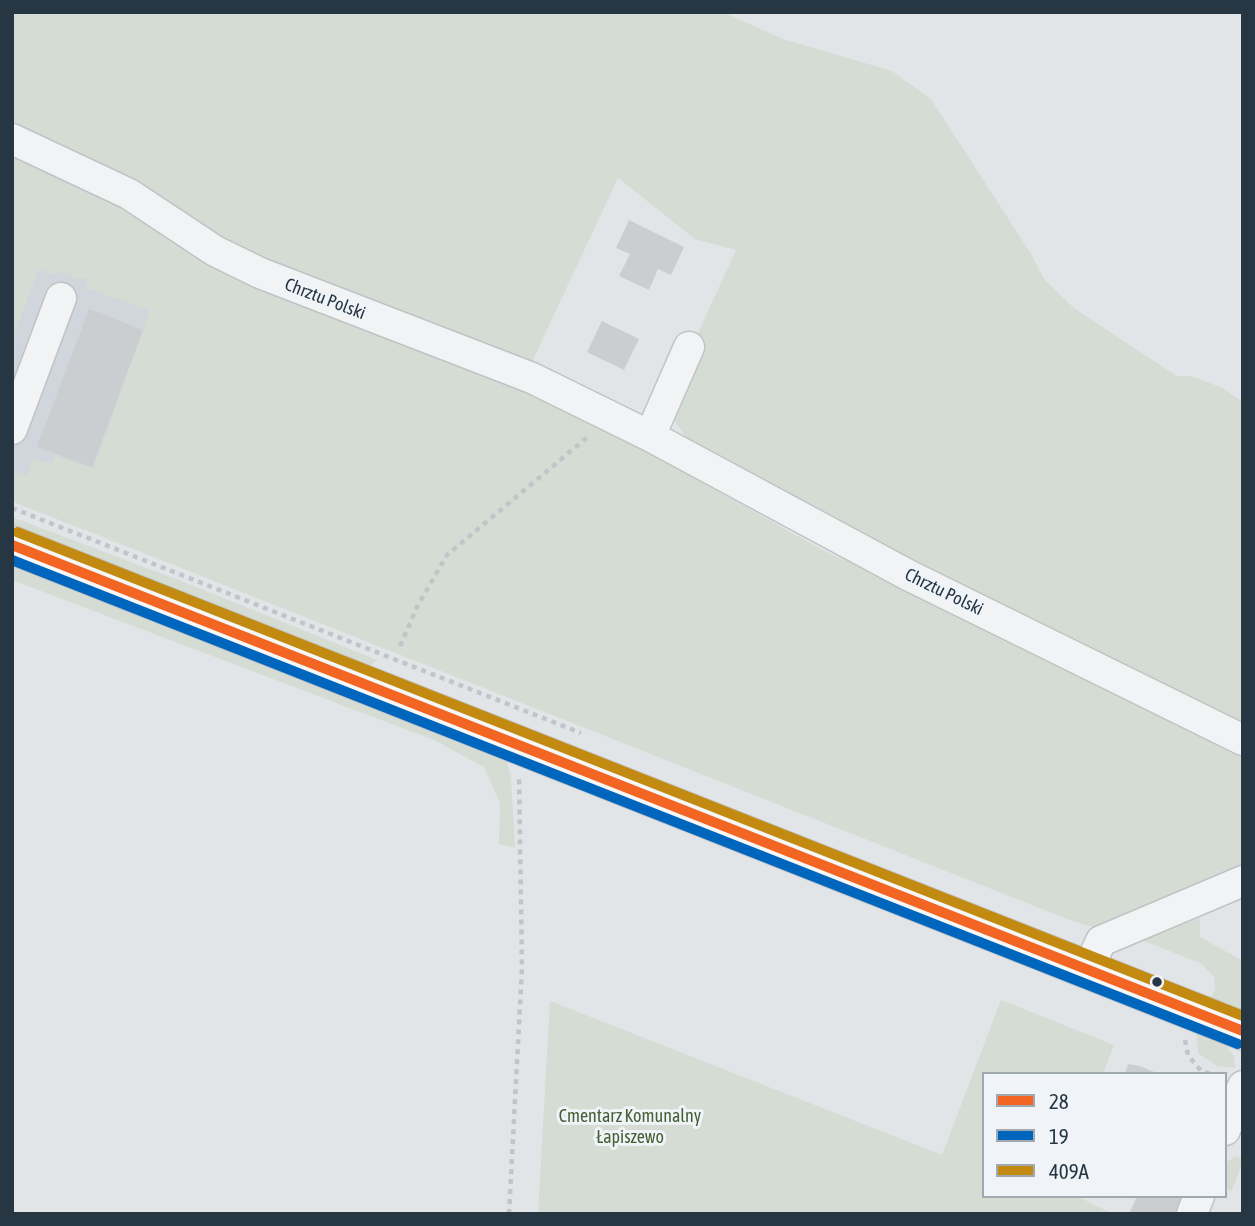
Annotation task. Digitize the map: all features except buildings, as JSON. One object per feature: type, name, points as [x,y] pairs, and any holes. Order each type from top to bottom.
[{"type":"main road","points":[[12,545],[1243,1031]]},
{"type":"street","name":"Chrztu Polski","points":[[12,139],[129,194],[215,250],[260,273],[532,378],[611,416],[908,575],[1243,740]]},
{"type":"street","points":[[12,429],[18,397],[61,298]]},
{"type":"street","points":[[650,436],[689,347]]},
{"type":"street","points":[[1087,971],[1101,941],[1243,881]]},
{"type":"street","points":[[1227,1125],[1243,1086]]},
{"type":"path","points":[[400,646],[418,605],[447,555],[611,416]]},
{"type":"path","points":[[503,739],[519,776],[522,968],[509,1214]]},
{"type":"shaded area","points":[[38,221],[188,254],[85,530],[12,501],[12,290]]},
{"type":"green space","points":[[12,12],[723,12],[783,39],[892,71],[931,99],[1031,254],[1044,279],[1075,309],[1177,376],[1191,376],[1223,388],[1243,402],[1243,728],[872,550],[694,449],[674,420],[699,331],[736,250],[695,239],[618,178],[531,364],[233,253],[12,131]]},
{"type":"green space","points":[[12,147],[455,359],[554,403],[621,437],[826,552],[891,580],[1243,750],[1243,872],[1101,930],[1067,919],[12,501],[12,470],[27,475],[33,458],[51,464],[55,455],[93,469],[150,311],[85,287],[88,280],[83,277],[81,280],[59,271],[56,276],[39,269],[12,340]]},
{"type":"green space","points":[[12,517],[377,660],[366,668],[12,533]]},
{"type":"green space","points":[[12,561],[506,757],[511,777],[515,848],[499,844],[500,803],[484,767],[434,740],[12,580]]},
{"type":"green space","points":[[1200,918],[1200,937],[1243,961],[1243,1016],[1208,1002],[1215,990],[1214,977],[1202,964],[1142,940]]},
{"type":"green space","name":"Cmentarz Komunalny Łapiszewo","points":[[1001,1000],[1114,1045],[1104,1072],[982,1072],[982,1198],[1081,1198],[1113,1214],[538,1214],[550,1001],[942,1155]]},
{"type":"green space","points":[[1196,1029],[1217,1036],[1226,1045],[1234,1057],[1235,1068],[1217,1066],[1198,1053]]},
{"type":"green space","points":[[1236,1156],[1243,1159],[1231,1192],[1227,1188],[1227,1162]]},
{"type":"transit line","name":"409A","points":[[17,532],[1243,1016]]},
{"type":"transit line","name":"28","points":[[12,545],[1243,1031]]},
{"type":"transit line","name":"19","points":[[12,560],[1238,1044]]}]
